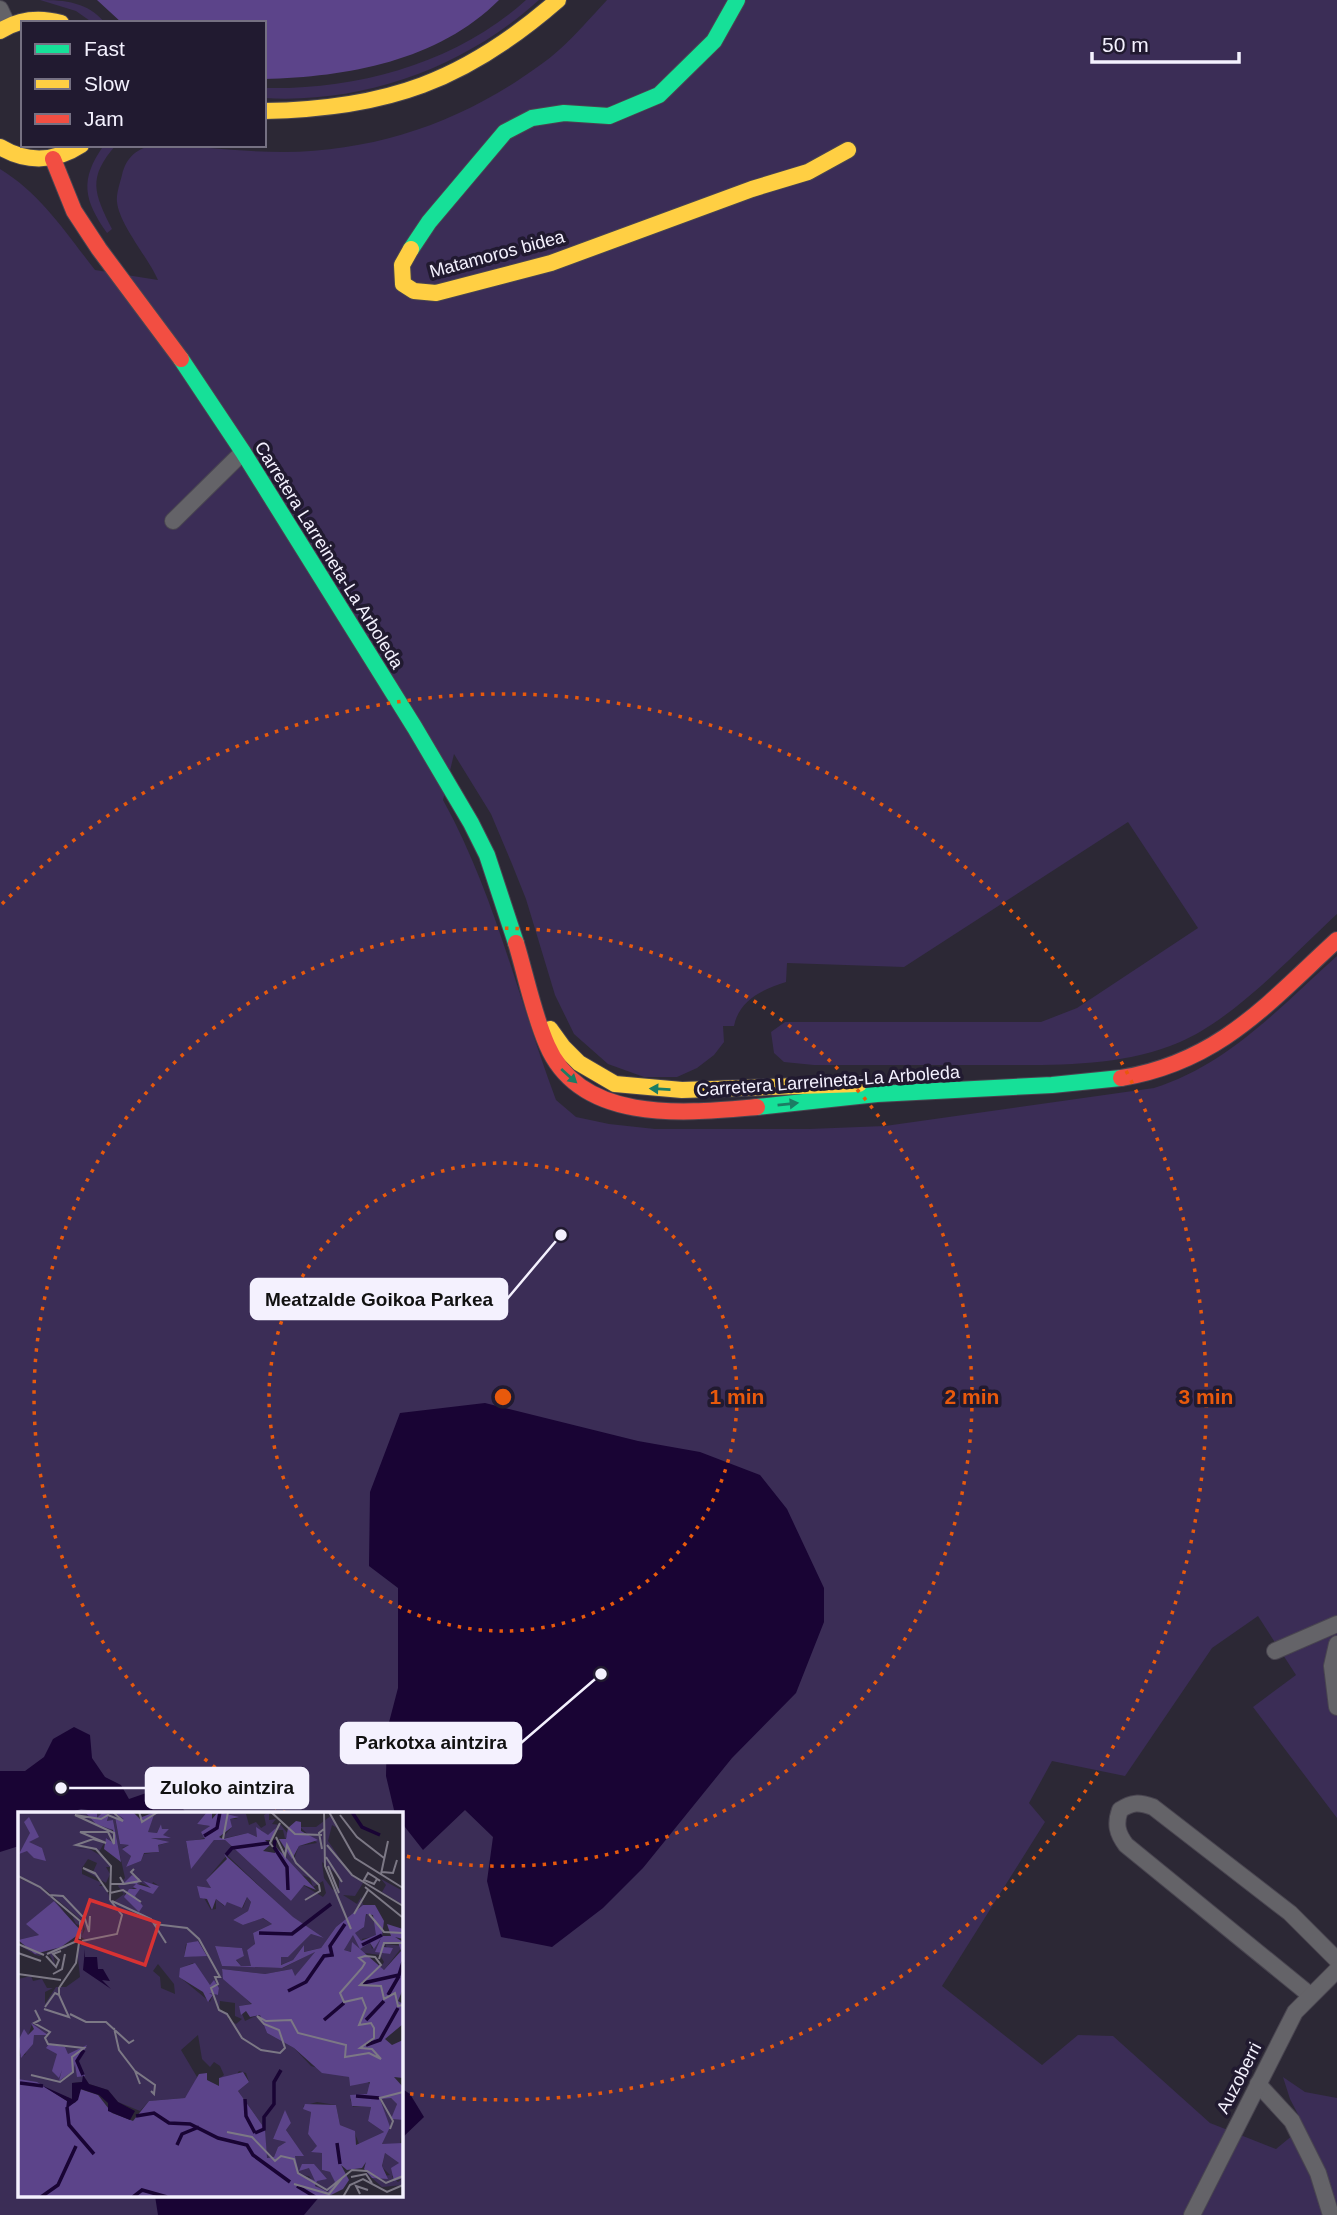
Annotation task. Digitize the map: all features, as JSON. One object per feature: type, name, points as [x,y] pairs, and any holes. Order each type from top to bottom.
[{"type":"street","points":[[266,111],[298,112],[340,108],[379,101],[419,89],[483,59],[558,0]]},
{"type":"street","name":"Matamoros bidea","points":[[737,0],[714,41],[659,95],[609,116],[564,113],[532,118],[505,132],[429,222],[402,265],[403,284],[420,293],[436,293],[551,263],[739,194],[808,172],[848,150]]},
{"type":"street","points":[[0,9],[4,28],[21,22]]},
{"type":"street","points":[[23,21],[56,21]]},
{"type":"street","points":[[0,147],[8,153],[30,159],[53,159],[79,147]]},
{"type":"street","name":"Carretera Larreineta-La Arboleda","points":[[53,159],[74,211],[99,249],[183,361],[243,452],[471,823],[500,890],[547,1045],[559,1067],[581,1087],[609,1101],[636,1108],[674,1111],[740,1110],[855,1096],[1083,1083],[1125,1077],[1155,1071],[1207,1051],[1246,1022],[1337,940]]},
{"type":"street","points":[[173,521],[243,452]]},
{"type":"street","name":"Carretera Larreineta-La Arboleda","points":[[530,993],[563,1048],[593,1073],[615,1084],[682,1090],[856,1084],[1023,1086]]},
{"type":"street","points":[[1275,1651],[1337,1624]]},
{"type":"street","points":[[1337,1644],[1332,1666],[1337,1707]]},
{"type":"street","points":[[1310,1995],[1126,1845],[1119,1836],[1116,1824],[1120,1810],[1140,1802],[1153,1807],[1290,1913],[1337,1961]]},
{"type":"street","name":"Auzoberri","points":[[1192,2215],[1295,2012],[1337,1970]]},
{"type":"street","points":[[1258,2084],[1292,2121],[1318,2173],[1331,2215]]},
{"type":"shaded area","points":[[40,0],[84,6],[103,21],[90,21],[76,11]]},
{"type":"shaded area","points":[[97,0],[499,0],[475,21],[420,51],[359,69],[295,78],[266,79],[266,21],[120,21]]},
{"type":"shaded area","points":[[526,0],[539,0],[510,24],[479,44],[412,76],[339,95],[266,98],[266,88],[334,84],[404,68],[469,41]]},
{"type":"shaded area","points":[[607,0],[1337,0],[1337,914],[1263,984],[1221,1018],[1180,1042],[1133,1057],[1109,1061],[1034,1065],[814,1065],[784,1062],[774,1053],[771,1032],[785,1022],[1041,1022],[1077,1008],[1198,928],[1128,822],[904,967],[787,963],[786,982],[753,997],[741,1009],[734,1026],[723,1026],[724,1042],[714,1055],[697,1068],[677,1077],[644,1077],[608,1064],[574,1034],[555,995],[526,899],[491,814],[454,754],[443,800],[492,910],[556,1100],[576,1117],[609,1124],[655,1129],[885,1126],[1154,1088],[1181,1078],[1229,1050],[1274,1014],[1337,956],[1337,1818],[1253,1707],[1296,1675],[1258,1616],[1212,1648],[1125,1776],[1052,1761],[1029,1803],[1045,1822],[942,1986],[1042,2065],[1078,2035],[1113,2036],[1210,2123],[1276,2149],[1304,2126],[1290,2099],[1283,2077],[1305,2092],[1337,2098],[1337,2215],[0,2215],[0,169],[40,202],[95,270],[158,280],[128,231],[117,202],[124,169],[138,151],[148,147],[188,147],[268,152],[316,151],[408,133],[493,96],[545,62]]},
{"type":"shaded area","points":[[103,147],[114,147],[101,167],[96,186],[112,229],[107,233],[89,200],[88,180]]},
{"type":"shaded area","points":[[485,1403],[638,1441],[700,1452],[760,1475],[787,1509],[824,1588],[824,1622],[796,1693],[732,1758],[643,1868],[603,1908],[552,1947],[501,1937],[487,1881],[493,1837],[465,1810],[423,1850],[402,1823],[402,1812],[395,1812],[386,1776],[387,1730],[398,1688],[398,1588],[369,1566],[370,1492],[400,1413]]},
{"type":"shaded area","points":[[74,1727],[90,1735],[92,1758],[105,1777],[121,1785],[129,1799],[152,1791],[170,1792],[185,1812],[102,1812],[81,1809],[71,1812],[18,1812],[18,1846],[0,1852],[0,1771],[25,1771],[44,1757],[53,1739]]},
{"type":"shaded area","points":[[402,2089],[410,2094],[424,2117],[402,2138]]},
{"type":"shaded area","points":[[155,2198],[318,2198],[304,2215],[158,2215]]},
{"type":"traffic: fast","points":[[411,249],[429,222],[505,132],[532,118],[564,113],[609,116],[659,95],[714,41],[737,0]]},
{"type":"traffic: fast","points":[[181,359],[243,452],[471,823],[487,855],[516,943]]},
{"type":"traffic: fast","points":[[757,1107],[877,1094],[1052,1085],[1121,1078]]},
{"type":"traffic: slow","points":[[266,111],[349,104],[422,85],[457,70],[490,51],[558,0]]},
{"type":"traffic: slow","points":[[25,21],[50,21]]},
{"type":"traffic: slow","points":[[0,31],[21,22]]},
{"type":"traffic: slow","points":[[0,147],[31,158],[61,155],[78,147]]},
{"type":"traffic: slow","points":[[411,249],[402,265],[403,284],[414,291],[436,293],[551,263],[752,189],[808,172],[848,150]]},
{"type":"traffic: slow","points":[[550,1029],[579,1063],[615,1084],[682,1090],[859,1084]]},
{"type":"traffic: jam","points":[[53,159],[74,211],[181,359]]},
{"type":"traffic: jam","points":[[1121,1078],[1156,1070],[1186,1059],[1214,1044],[1264,1007],[1337,940]]},
{"type":"traffic: jam","points":[[516,943],[547,1045],[563,1071],[584,1089],[610,1101],[638,1108],[699,1111],[757,1107]]},
{"type":"place","name":"Meatzalde Goikoa Parkea","points":[[561,1235]]},
{"type":"place","name":"Parkotxa aintzira","points":[[601,1674]]},
{"type":"place","name":"Zuloko aintzira","points":[[61,1788]]}]
